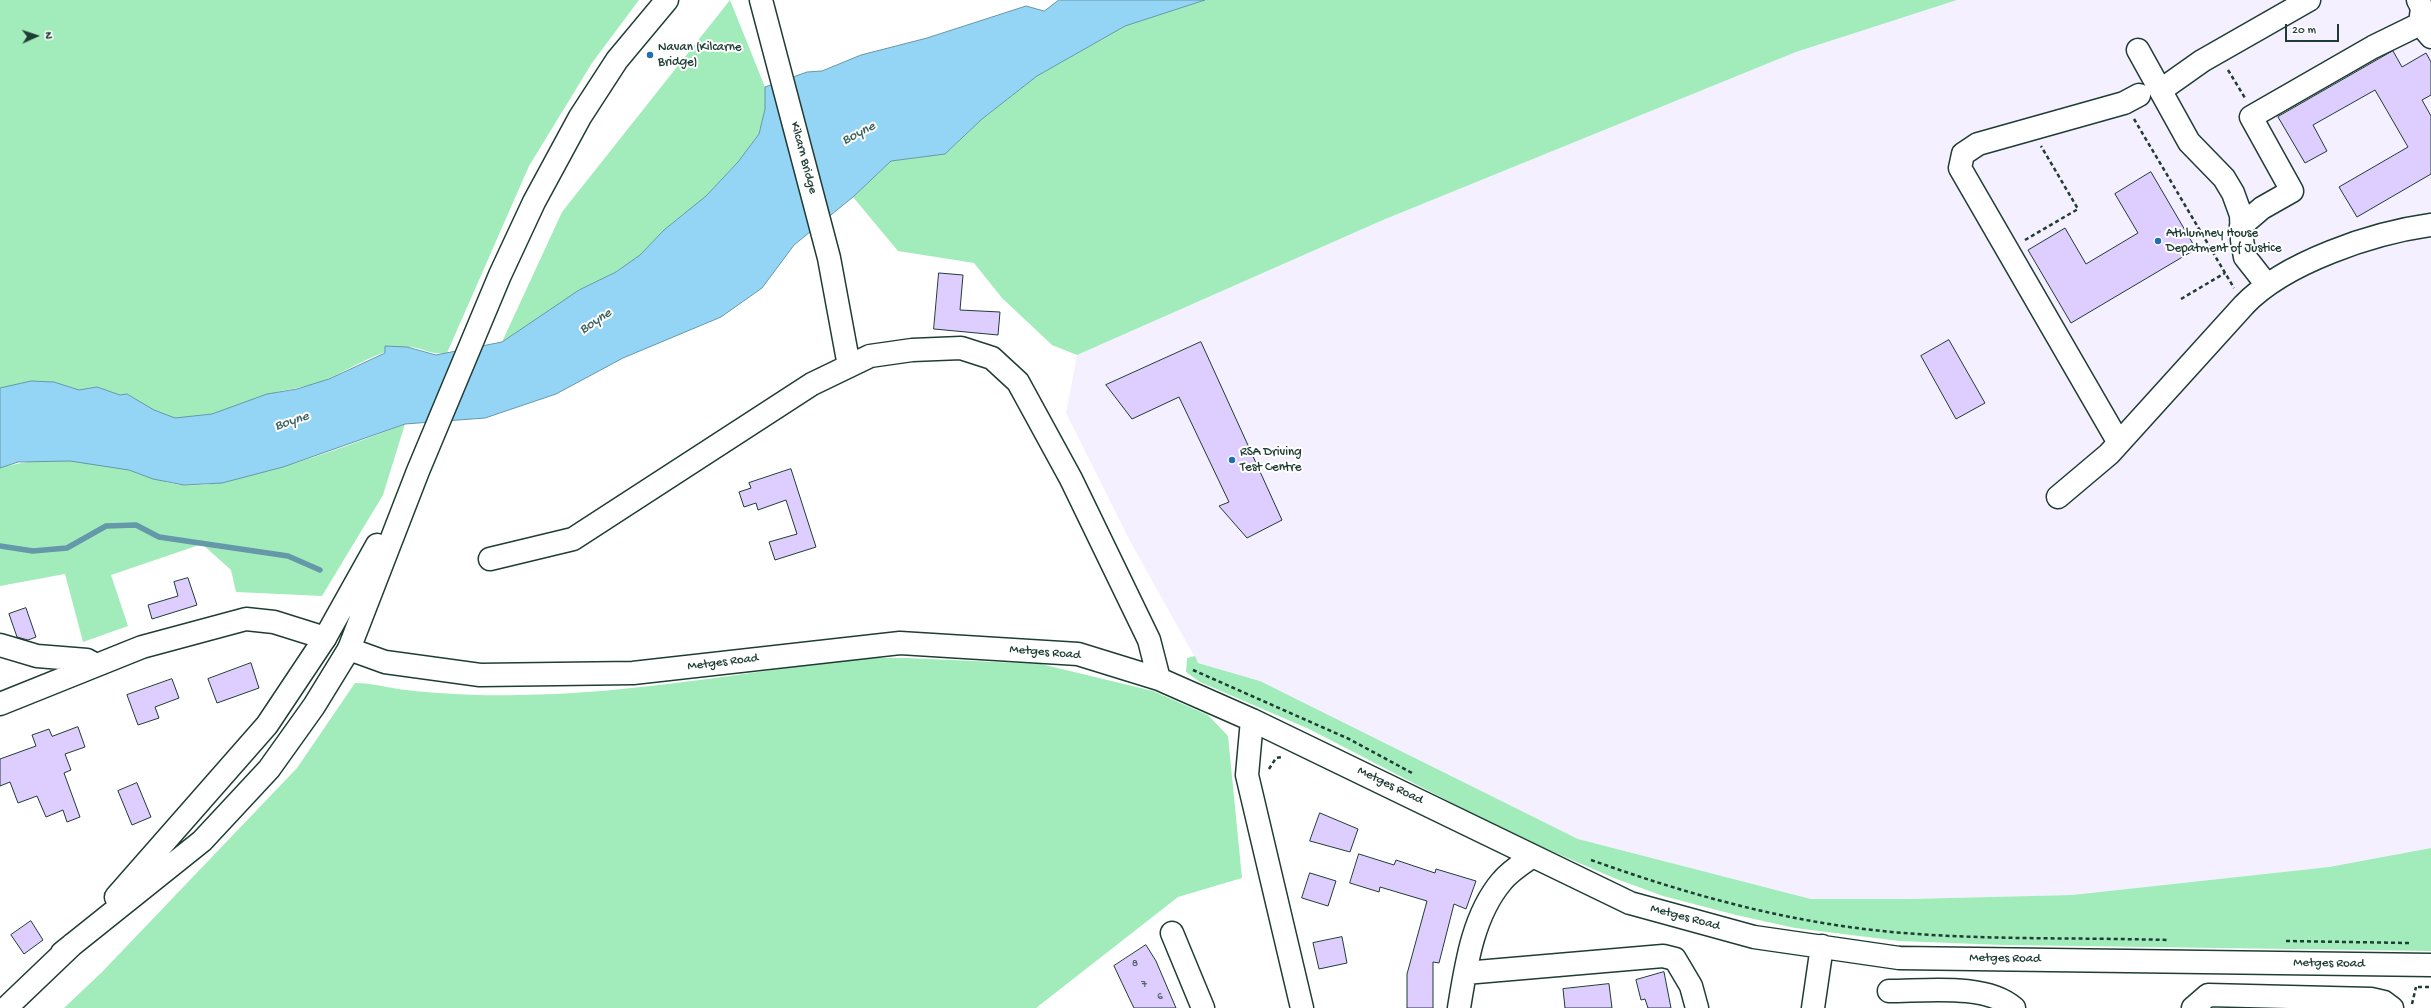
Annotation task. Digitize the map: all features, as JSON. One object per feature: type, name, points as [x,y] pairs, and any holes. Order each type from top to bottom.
[{"type":"street","points":[[62,953],[202,841],[269,769],[314,706],[348,649],[418,471],[500,275],[534,202],[580,117],[617,60],[667,0]]},
{"type":"street","name":"Kilcarn Bridge","points":[[761,0],[826,248],[849,366]]},
{"type":"street","points":[[2161,90],[2217,52],[2309,0]]},
{"type":"street","points":[[2241,226],[2262,208],[2292,191],[2250,117],[2373,47],[2425,30],[2422,8],[2418,0]]},
{"type":"street","points":[[2138,50],[2189,142],[2224,178],[2233,193],[2241,215],[2242,240],[2245,257],[2267,285]]},
{"type":"street","points":[[2119,443],[1960,168],[1963,154],[1978,144],[2131,99]]},
{"type":"street","points":[[2058,497],[2109,454],[2244,306],[2267,285],[2331,251],[2400,229],[2431,225]]},
{"type":"street","points":[[490,559],[573,539],[812,384],[870,356],[912,350],[961,348],[992,358],[1018,382],[1071,479],[1149,640],[1159,679]]},
{"type":"street","points":[[6,1008],[62,953],[86,932],[267,725],[325,638],[418,471]]},
{"type":"street","name":"Metges Road","points":[[0,704],[142,647],[246,619],[274,622],[325,638],[348,649],[385,662],[480,675],[618,674],[900,643],[1078,654],[1159,679],[1252,720],[1630,903],[1754,937],[1899,958],[2431,965]]},
{"type":"street","points":[[0,645],[37,656],[88,660],[96,665]]},
{"type":"street","points":[[1252,720],[1247,775],[1302,1008]]},
{"type":"street","points":[[1460,1008],[1465,973],[1481,915],[1502,881],[1533,856]]},
{"type":"street","points":[[1172,933],[1203,1008]]},
{"type":"street","points":[[1813,1008],[1822,946]]},
{"type":"street","points":[[1465,973],[1663,956],[1675,959],[1691,986],[1697,1008]]},
{"type":"street","points":[[1889,991],[1943,990],[1989,995],[2006,1000],[2014,1008]]},
{"type":"street","points":[[2193,1008],[2208,995],[2371,999],[2384,1002],[2392,1008]]},
{"type":"path","points":[[2217,52],[2255,115]]},
{"type":"path","points":[[2131,99],[2244,306]]},
{"type":"path","points":[[2008,251],[2078,209],[2031,129]]},
{"type":"path","points":[[2181,299],[2225,273]]},
{"type":"path","points":[[1189,668],[1349,739],[1419,777]]},
{"type":"path","points":[[1587,859],[1659,884],[1722,903],[1791,918],[1864,929],[1939,935],[2172,940]]},
{"type":"path","points":[[2282,941],[2415,943]]},
{"type":"path","points":[[2412,1008],[2416,987]]},
{"type":"shaded area","points":[[1957,0],[2431,0],[2431,848],[2329,867],[2072,895],[1908,899],[1811,899],[1578,839],[1260,681],[1198,663],[1131,543],[1066,413],[1077,355],[1383,220],[1796,52]]},
{"type":"green space","points":[[0,0],[639,0],[592,63],[529,166],[447,353],[441,354],[411,347],[397,348],[377,355],[315,384],[266,395],[199,417],[176,418],[163,415],[150,409],[127,394],[120,395],[97,387],[79,390],[54,382],[0,388]]},
{"type":"green space","points":[[730,0],[765,87],[765,109],[759,134],[738,162],[706,196],[664,230],[640,255],[616,272],[579,290],[502,342],[562,212]]},
{"type":"green space","points":[[1205,0],[1957,0],[1796,52],[1383,220],[1077,355],[1052,345],[1002,298],[974,263],[898,251],[853,197],[891,161],[945,154],[982,119],[1037,76],[1125,26]]},
{"type":"green space","points":[[405,424],[383,495],[322,596],[236,592],[231,570],[202,544],[111,575],[128,626],[83,642],[65,574],[0,586],[0,468],[15,464],[48,460],[81,461],[114,466],[177,484],[202,485],[238,479],[275,469],[350,445]]},
{"type":"green space","points":[[1195,656],[1198,663],[1260,681],[1578,839],[1811,899],[1908,899],[2072,895],[2329,867],[2431,848],[2431,951],[2003,945],[1899,941],[1795,928],[1736,915],[1663,896],[1614,878],[1514,835],[1309,729],[1200,682],[1186,672],[1187,658]]},
{"type":"green space","points":[[864,658],[906,658],[1041,664],[1153,691],[1208,715],[1228,736],[1242,878],[1178,897],[1036,1008],[64,1008],[102,972],[297,768],[355,683],[399,689],[462,694],[561,694],[605,691],[691,681]]},
{"type":"water","name":"Boyne","points":[[1059,0],[1205,0],[1125,26],[1037,76],[982,119],[945,154],[891,161],[853,197],[794,245],[762,288],[721,317],[623,358],[556,394],[485,418],[405,424],[283,467],[222,483],[184,485],[153,479],[129,470],[70,461],[18,462],[0,468],[0,388],[31,381],[54,382],[79,390],[97,387],[120,395],[127,394],[154,410],[175,418],[212,414],[267,394],[297,389],[329,379],[385,353],[385,346],[407,347],[436,355],[502,342],[579,290],[616,272],[640,255],[664,230],[706,196],[738,162],[759,134],[765,109],[765,87],[807,72],[822,71],[861,55],[927,38],[1026,6],[1044,11]]},
{"type":"building","points":[[2393,51],[2402,67],[2426,53],[2431,62],[2431,95],[2422,100],[2431,116],[2431,174],[2357,217],[2339,187],[2408,147],[2375,90],[2313,125],[2327,151],[2305,163],[2278,117]]},
{"type":"building","name":"Athlumney House Depatment of Justice","points":[[2151,172],[2196,249],[2071,323],[2028,250],[2065,228],[2086,264],[2138,233],[2115,194]]},
{"type":"building","points":[[939,273],[963,275],[960,310],[1000,312],[998,335],[934,329]]},
{"type":"building","points":[[1949,340],[1985,403],[1956,419],[1921,356]]},
{"type":"building","name":"RSA Driving Test Centre","points":[[1201,342],[1282,520],[1247,538],[1219,506],[1229,502],[1179,397],[1132,419],[1106,385]]},
{"type":"building","points":[[791,469],[816,547],[775,560],[769,542],[797,534],[786,500],[758,510],[756,503],[744,507],[739,492],[751,488],[749,483]]},
{"type":"building","points":[[188,578],[197,605],[152,619],[148,605],[178,596],[174,582]]},
{"type":"building","points":[[26,608],[36,637],[28,640],[17,637],[9,614]]},
{"type":"building","points":[[251,663],[259,688],[217,703],[208,679]]},
{"type":"building","points":[[172,679],[179,698],[155,707],[159,718],[138,725],[127,695]]},
{"type":"building","points":[[78,727],[85,747],[65,754],[71,770],[64,773],[80,817],[67,822],[63,810],[46,817],[37,796],[18,803],[10,782],[0,786],[0,759],[36,746],[32,735],[49,729],[52,736]]},
{"type":"building","points":[[137,783],[151,817],[132,825],[118,791]]},
{"type":"building","points":[[1320,813],[1358,829],[1350,852],[1310,841]]},
{"type":"building","points":[[1359,854],[1394,865],[1396,860],[1435,873],[1436,869],[1476,881],[1466,909],[1454,904],[1439,963],[1433,962],[1433,1008],[1407,1008],[1407,974],[1427,901],[1380,887],[1379,892],[1350,883]]},
{"type":"building","points":[[1310,873],[1336,881],[1328,906],[1302,898]]},
{"type":"building","points":[[31,921],[43,940],[24,954],[11,935]]},
{"type":"building","points":[[1342,937],[1347,963],[1319,969],[1313,943]]},
{"type":"building","points":[[1146,945],[1156,961],[1176,1008],[1134,1008],[1131,1002],[1114,966]]},
{"type":"building","points":[[1664,972],[1671,1008],[1648,1008],[1645,999],[1641,1000],[1636,980]]},
{"type":"building","points":[[1609,984],[1612,1008],[1565,1008],[1563,989]]},
{"type":"waterway","points":[[0,546],[33,551],[67,548],[106,526],[136,525],[159,537],[288,556],[320,570]]},
{"type":"place","name":"Navan (Kilcarne Bridge)","points":[[650,55]]},
{"type":"place","name":"Athlumney House Depatment of Justice","points":[[2158,241]]},
{"type":"place","name":"RSA Driving Test Centre","points":[[1232,460]]}]
